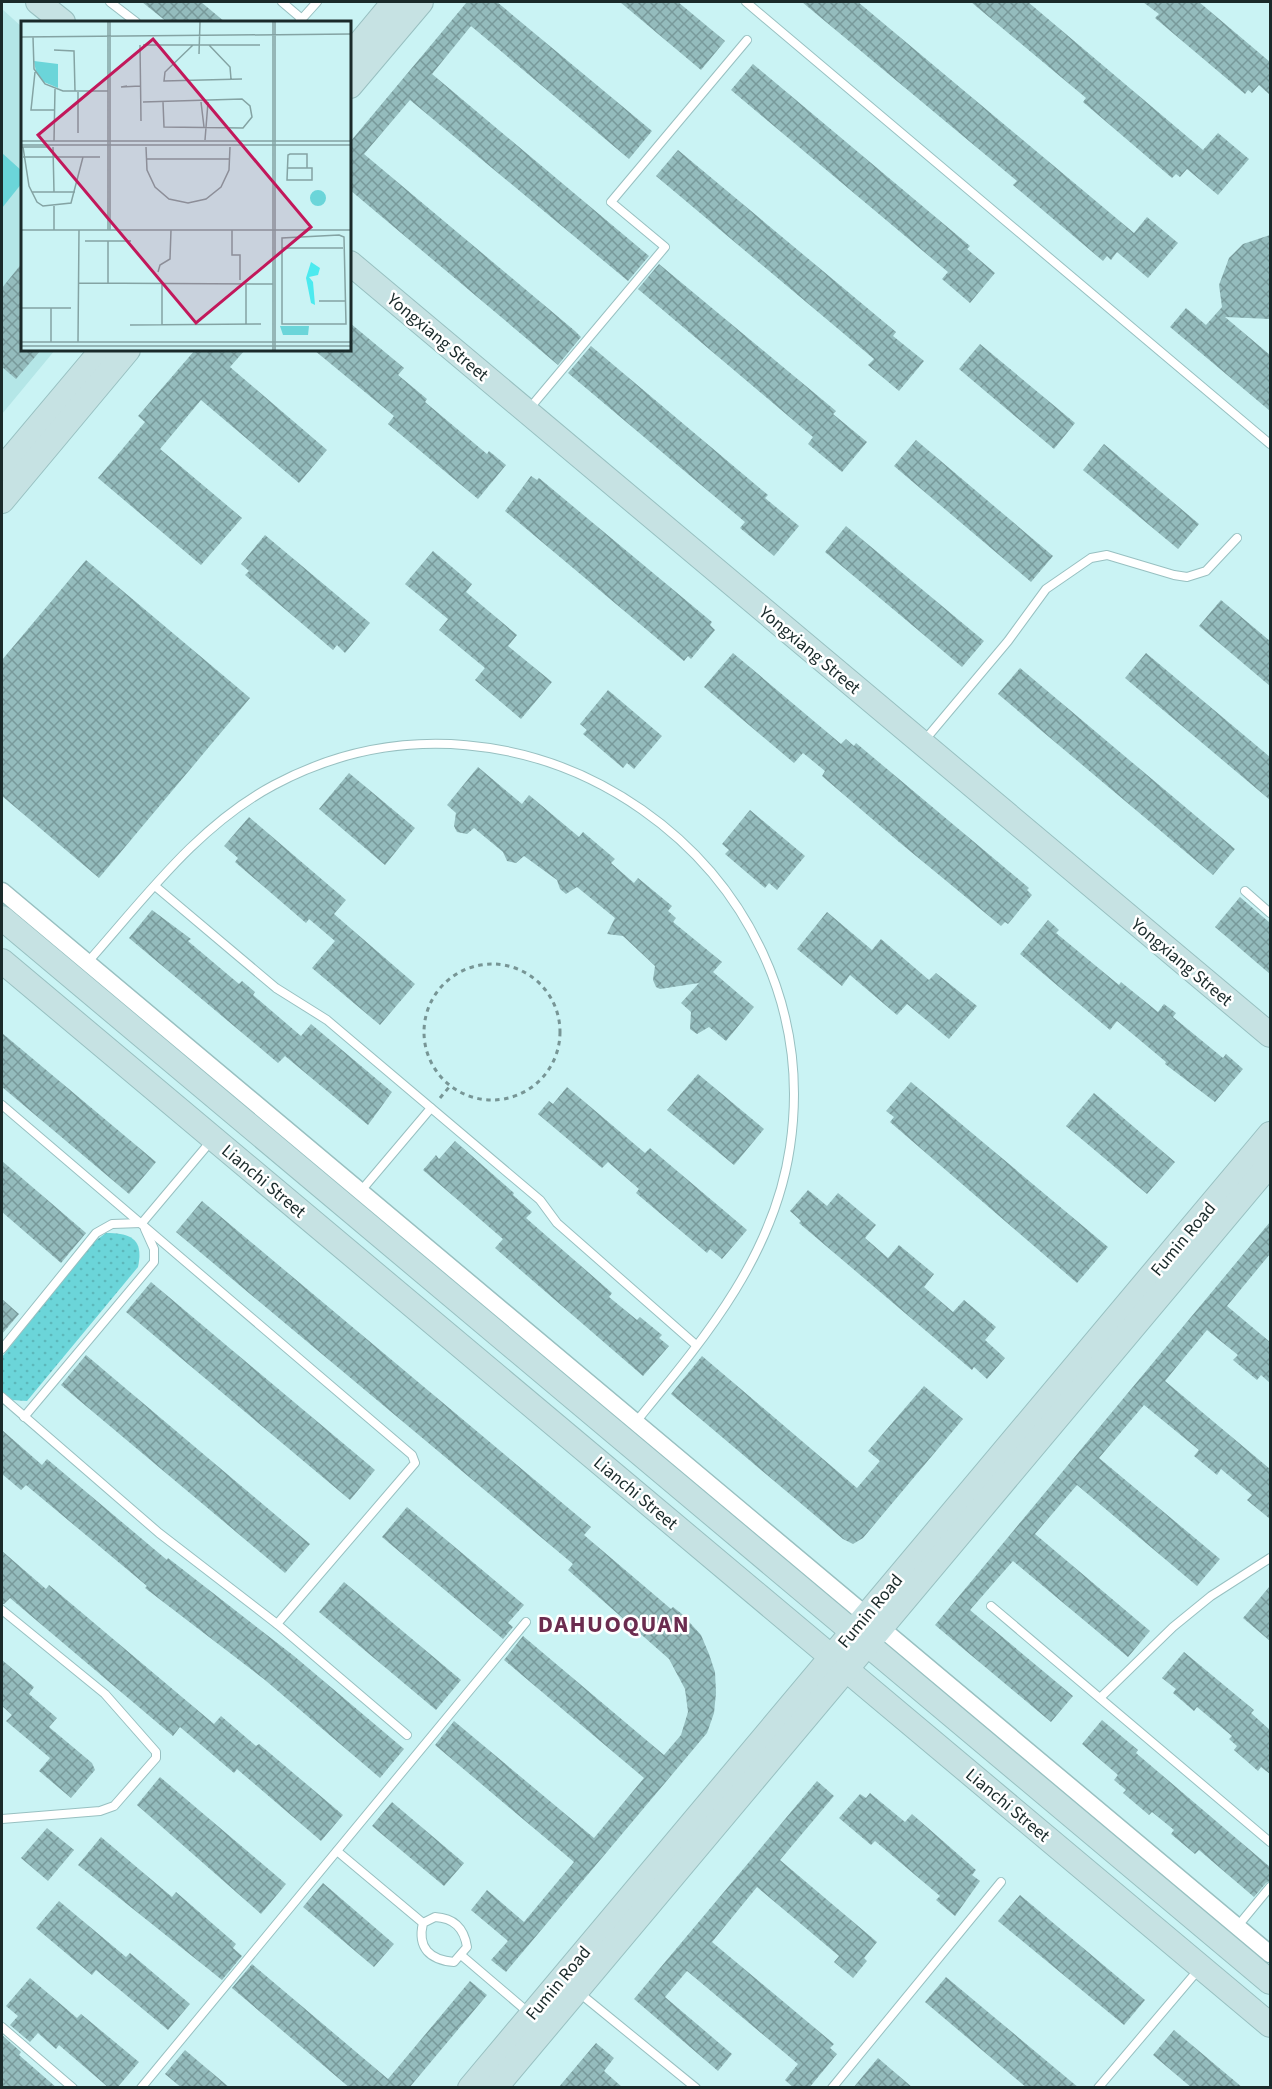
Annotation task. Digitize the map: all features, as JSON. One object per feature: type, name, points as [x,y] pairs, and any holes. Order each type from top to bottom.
[{"type":"street","points":[[38,2],[62,21]]},
{"type":"street","points":[[351,54],[394,2]]},
{"type":"street","points":[[351,85],[420,2]]},
{"type":"street","name":"Yongxiang Street","points":[[351,264],[1270,1035]]},
{"type":"street","points":[[2,469],[101,351]]},
{"type":"street","points":[[2,501],[128,351]]},
{"type":"street","points":[[2,891],[634,1423],[866,1630],[1270,1954]]},
{"type":"street","name":"Lianchi Street","points":[[2,918],[866,1630],[1270,1982]]},
{"type":"street","name":"Lianchi Street","points":[[2,961],[1270,2025]]},
{"type":"street","name":"Fumin Road","points":[[495,2088],[1270,1134]]},
{"type":"street","name":"Fumin Road","points":[[866,1630],[1270,1164]]},
{"type":"street","name":"Fumin Road","points":[[470,2088],[839,1663]]},
{"type":"lane","points":[[110,2],[135,21]]},
{"type":"lane","points":[[282,2],[301,21],[317,2]]},
{"type":"lane","points":[[746,2],[1270,444]]},
{"type":"lane","points":[[526,412],[665,247],[611,202],[747,40]]},
{"type":"lane","points":[[921,743],[1008,641],[1046,589],[1090,558],[1107,555],[1187,577],[1206,571],[1237,538]]},
{"type":"lane","points":[[87,963],[194,843],[219,822],[273,786],[333,760],[397,747],[462,745],[495,748],[548,762],[588,777],[618,792],[670,830],[715,876],[750,929],[772,978],[784,1019],[793,1082],[790,1146],[776,1208],[750,1266],[696,1345],[634,1423]]},
{"type":"lane","points":[[155,886],[276,988],[327,1020],[540,1200],[556,1223],[696,1345]]},
{"type":"lane","points":[[1245,891],[1270,913]]},
{"type":"lane","points":[[2,1105],[412,1455],[415,1463],[277,1624]]},
{"type":"lane","points":[[360,1192],[431,1108]]},
{"type":"lane","points":[[2,1349],[96,1233],[112,1224],[142,1223],[213,1139]]},
{"type":"lane","points":[[24,1417],[154,1262],[154,1249],[142,1223]]},
{"type":"lane","points":[[2,1397],[159,1533],[277,1624],[407,1735]]},
{"type":"lane","points":[[1100,1698],[1181,1621],[1211,1596],[1270,1558]]},
{"type":"lane","points":[[991,1606],[1270,1842]]},
{"type":"lane","points":[[2,1610],[105,1694],[156,1752],[156,1758],[114,1806],[100,1811],[2,1819]]},
{"type":"lane","points":[[141,2088],[526,1622]]},
{"type":"lane","points":[[337,1851],[423,1923]]},
{"type":"lane","points":[[832,2088],[1001,1882]]},
{"type":"lane","points":[[1237,1926],[1270,1887]]},
{"type":"lane","points":[[435,1917],[446,1918],[454,1922],[465,1936],[467,1947],[454,1962],[433,1957],[424,1950],[420,1939],[423,1923],[435,1917]]},
{"type":"lane","points":[[461,1955],[531,2015]]},
{"type":"lane","points":[[1098,2088],[1201,1967]]},
{"type":"lane","points":[[576,1990],[696,2088]]},
{"type":"lane","points":[[2,2027],[73,2088]]},
{"type":"path","points":[[477,966],[506,966],[532,978],[551,999],[557,1012],[559,1040],[550,1067],[531,1088],[506,1098],[478,1098],[450,1086],[434,1067],[424,1041],[427,1013],[432,1000],[451,978],[477,966]]},
{"type":"shaded area","points":[[2,9],[21,26],[21,351],[54,351],[2,414]]},
{"type":"shaded area","points":[[2,153],[21,170],[21,184],[2,208]]},
{"type":"shaded area","points":[[106,1233],[122,1234],[134,1240],[139,1250],[138,1267],[27,1401],[12,1400],[2,1393],[2,1357],[91,1244]]},
{"type":"building","points":[[142,2],[201,2],[224,21],[166,21]]},
{"type":"building","points":[[467,2],[497,2],[652,131],[629,159],[471,26],[432,74],[649,256],[628,281],[410,100],[364,154],[581,337],[558,365],[351,191],[351,141]]},
{"type":"building","points":[[620,2],[678,2],[725,41],[701,70]]},
{"type":"building","points":[[802,2],[858,2],[1134,233],[1147,217],[1178,243],[1148,278],[1117,252],[1111,260],[1107,256],[1103,261],[1013,185],[1017,181]]},
{"type":"building","points":[[971,2],[1028,2],[1203,150],[1218,133],[1249,159],[1218,195],[1187,169],[1180,177],[1176,174],[1172,178],[1083,102],[1086,98]]},
{"type":"building","points":[[1143,2],[1199,2],[1270,62],[1270,95],[1259,85],[1252,93],[1248,90],[1245,94],[1155,18],[1159,14]]},
{"type":"building","points":[[753,64],[970,246],[967,249],[995,273],[970,303],[942,279],[948,272],[731,90]]},
{"type":"building","points":[[678,150],[896,332],[893,336],[924,361],[899,391],[868,365],[874,359],[656,176]]},
{"type":"building","points":[[1270,235],[1270,319],[1225,317],[1270,355],[1270,411],[1170,327],[1186,308],[1206,325],[1222,307],[1219,285],[1229,258],[1243,244]]},
{"type":"building","points":[[21,264],[21,351],[40,351],[16,379],[2,367],[2,288]]},
{"type":"building","points":[[659,264],[836,411],[833,414],[867,442],[842,472],[808,444],[813,437],[638,289]]},
{"type":"building","points":[[351,324],[404,368],[398,375],[427,399],[425,402],[487,454],[489,451],[506,465],[478,499],[388,424],[394,416],[315,351],[351,351]]},
{"type":"building","points":[[980,344],[1075,423],[1054,449],[959,369]]},
{"type":"building","points":[[591,346],[768,495],[765,498],[799,526],[774,556],[740,528],[745,522],[568,373]]},
{"type":"building","points":[[194,351],[244,351],[230,367],[327,450],[299,483],[201,400],[160,449],[242,518],[201,565],[98,478],[145,422],[138,416]]},
{"type":"building","points":[[916,440],[1053,556],[1031,582],[894,466]]},
{"type":"building","points":[[1104,444],[1199,524],[1178,549],[1083,470]]},
{"type":"building","points":[[531,476],[537,480],[539,478],[712,622],[710,625],[715,630],[691,659],[688,656],[684,661],[505,511]]},
{"type":"building","points":[[846,526],[984,641],[962,667],[825,552]]},
{"type":"building","points":[[265,535],[370,623],[345,653],[337,645],[333,650],[245,575],[249,571],[241,564]]},
{"type":"building","points":[[433,551],[472,584],[466,592],[517,635],[508,646],[552,682],[521,719],[475,680],[485,668],[439,630],[448,619],[405,584]]},
{"type":"building","points":[[86,560],[250,698],[99,878],[2,796],[2,660]]},
{"type":"building","points":[[1221,600],[1270,641],[1270,686],[1199,626]]},
{"type":"building","points":[[733,653],[841,744],[846,739],[854,746],[856,743],[1029,888],[1027,890],[1032,895],[1008,924],[1005,922],[1001,926],[899,842],[822,776],[825,771],[803,753],[794,763],[704,687]]},
{"type":"building","points":[[1146,653],[1270,757],[1270,800],[1125,678]]},
{"type":"building","points":[[1020,668],[1235,849],[1213,875],[998,694]]},
{"type":"building","points":[[608,690],[662,736],[634,769],[627,763],[623,768],[583,734],[587,730],[580,724]]},
{"type":"building","points":[[478,767],[522,804],[529,795],[579,837],[583,832],[615,859],[611,863],[634,883],[638,878],[672,906],[668,911],[676,918],[673,922],[722,962],[713,972],[754,1007],[726,1041],[709,1027],[697,1034],[690,1029],[691,1012],[681,1003],[699,983],[660,989],[656,987],[653,980],[655,966],[623,936],[607,934],[615,918],[577,887],[566,894],[560,889],[557,880],[524,856],[516,863],[507,861],[503,852],[474,828],[467,834],[457,832],[454,826],[456,813],[447,805]]},
{"type":"building","points":[[349,773],[415,828],[385,865],[319,809]]},
{"type":"building","points":[[750,810],[805,856],[777,890],[769,883],[765,888],[725,854],[729,850],[722,844]]},
{"type":"building","points":[[249,817],[346,900],[334,914],[415,984],[380,1025],[312,968],[335,941],[309,919],[306,923],[235,862],[238,858],[224,846]]},
{"type":"building","points":[[1240,897],[1270,923],[1270,974],[1215,927]]},
{"type":"building","points":[[152,910],[191,939],[188,941],[239,984],[242,981],[255,992],[253,995],[301,1036],[311,1024],[392,1092],[368,1125],[285,1056],[278,1063],[129,938]]},
{"type":"building","points":[[827,912],[872,950],[881,939],[929,980],[936,973],[977,1006],[949,1039],[907,1004],[897,1015],[850,975],[842,986],[797,949]]},
{"type":"building","points":[[1048,920],[1059,930],[1056,933],[1119,985],[1121,982],[1158,1012],[1164,1004],[1176,1013],[1173,1017],[1223,1058],[1226,1054],[1243,1069],[1215,1102],[1165,1064],[1166,1062],[1117,1021],[1110,1030],[1020,954]]},
{"type":"building","points":[[2,1033],[156,1162],[129,1194],[2,1087]]},
{"type":"building","points":[[698,1074],[764,1129],[734,1165],[667,1110]]},
{"type":"building","points":[[911,1082],[1108,1247],[1077,1283],[890,1122],[894,1117],[886,1111]]},
{"type":"building","points":[[567,1087],[645,1153],[650,1148],[747,1230],[722,1259],[710,1249],[707,1253],[636,1193],[639,1189],[608,1162],[602,1168],[538,1114],[549,1101],[553,1104]]},
{"type":"building","points":[[1094,1093],[1175,1162],[1147,1194],[1066,1126]]},
{"type":"building","points":[[455,1141],[514,1193],[513,1195],[532,1212],[526,1218],[612,1293],[609,1297],[637,1320],[640,1317],[662,1335],[659,1338],[669,1346],[643,1376],[495,1248],[503,1239],[423,1170],[436,1155],[439,1159]]},
{"type":"building","points":[[2,1161],[86,1233],[61,1263],[2,1212]]},
{"type":"building","points":[[808,1190],[827,1206],[838,1193],[876,1225],[865,1238],[888,1258],[899,1245],[934,1274],[924,1287],[953,1312],[964,1300],[996,1327],[985,1340],[1005,1358],[987,1379],[974,1367],[972,1370],[799,1223],[801,1221],[790,1211]]},
{"type":"building","points":[[202,1201],[591,1527],[584,1535],[671,1609],[673,1607],[682,1614],[701,1635],[709,1654],[715,1672],[716,1693],[714,1713],[707,1733],[506,1972],[491,1960],[508,1941],[471,1910],[487,1890],[524,1922],[574,1862],[435,1745],[454,1721],[594,1838],[644,1778],[504,1660],[523,1636],[664,1755],[681,1735],[688,1712],[685,1689],[669,1659],[568,1570],[573,1564],[176,1232]]},
{"type":"building","points":[[1270,1222],[1270,1254],[1227,1306],[1270,1342],[1270,1383],[1261,1375],[1257,1380],[1233,1360],[1238,1355],[1207,1330],[1165,1381],[1270,1469],[1270,1519],[1247,1500],[1252,1495],[1221,1469],[1217,1475],[1194,1456],[1199,1450],[1144,1405],[1099,1458],[1220,1559],[1197,1586],[1077,1485],[1035,1534],[1150,1631],[1128,1657],[1013,1561],[970,1610],[1073,1696],[1051,1722],[935,1625]]},
{"type":"building","points":[[151,1282],[375,1470],[350,1500],[126,1312]]},
{"type":"building","points":[[2,1299],[19,1314],[2,1334]]},
{"type":"building","points":[[86,1355],[310,1544],[285,1573],[61,1385]]},
{"type":"building","points":[[702,1356],[857,1488],[880,1461],[868,1451],[924,1386],[963,1419],[863,1538],[853,1544],[843,1539],[671,1394]]},
{"type":"building","points":[[2,1430],[42,1465],[47,1459],[167,1560],[168,1558],[294,1656],[404,1749],[380,1778],[265,1680],[145,1588],[147,1586],[26,1485],[21,1490],[2,1474]]},
{"type":"building","points":[[407,1507],[524,1605],[508,1623],[513,1627],[503,1639],[382,1537]]},
{"type":"building","points":[[2,1551],[46,1589],[49,1585],[214,1724],[221,1716],[256,1746],[259,1744],[343,1815],[321,1841],[237,1769],[234,1773],[180,1727],[173,1736],[10,1598],[2,1604]]},
{"type":"building","points":[[344,1582],[461,1680],[436,1710],[319,1612]]},
{"type":"building","points":[[1270,1586],[1270,1641],[1243,1618]]},
{"type":"building","points":[[1184,1652],[1254,1710],[1251,1713],[1270,1730],[1270,1774],[1261,1767],[1258,1771],[1234,1750],[1237,1746],[1229,1739],[1232,1736],[1197,1707],[1194,1711],[1173,1693],[1176,1689],[1162,1678]]},
{"type":"building","points":[[2,1660],[34,1687],[29,1694],[57,1718],[49,1727],[92,1763],[95,1770],[71,1798],[39,1771],[50,1758],[6,1721],[12,1715],[2,1706]]},
{"type":"building","points":[[1102,1720],[1138,1750],[1136,1753],[1270,1867],[1270,1881],[1254,1897],[1199,1850],[1195,1854],[1171,1834],[1174,1830],[1152,1812],[1149,1815],[1123,1793],[1126,1790],[1114,1780],[1118,1775],[1082,1744]]},
{"type":"building","points":[[160,1777],[286,1884],[261,1914],[137,1805]]},
{"type":"building","points":[[817,1781],[834,1796],[780,1860],[877,1942],[864,1958],[867,1961],[853,1978],[834,1962],[839,1956],[757,1887],[712,1942],[834,2044],[830,2048],[837,2054],[809,2088],[794,2088],[785,2080],[798,2064],[687,1971],[665,1997],[732,2054],[718,2071],[634,1999]]},
{"type":"building","points":[[870,1793],[905,1822],[912,1814],[976,1870],[972,1875],[980,1881],[955,1916],[936,1900],[940,1896],[875,1841],[871,1845],[839,1818],[860,1794],[866,1798]]},
{"type":"building","points":[[392,1802],[464,1863],[444,1886],[372,1826]]},
{"type":"building","points":[[47,1828],[74,1850],[48,1881],[21,1858]]},
{"type":"building","points":[[101,1837],[172,1897],[176,1892],[236,1944],[233,1948],[242,1956],[222,1980],[78,1865]]},
{"type":"building","points":[[323,1883],[394,1944],[374,1967],[303,1907]]},
{"type":"building","points":[[1020,1895],[1145,2000],[1124,2025],[998,1921]]},
{"type":"building","points":[[59,1901],[126,1957],[130,1953],[190,2004],[168,2030],[96,1970],[92,1975],[36,1928]]},
{"type":"building","points":[[252,1964],[388,2079],[470,1981],[487,1995],[409,2088],[350,2088],[232,1988]]},
{"type":"building","points":[[946,1977],[1079,2088],[1027,2088],[925,2002]]},
{"type":"building","points":[[30,1978],[77,2018],[81,2014],[139,2062],[117,2088],[109,2088],[59,2045],[56,2049],[38,2033],[30,2042],[10,2025],[18,2016],[6,2006]]},
{"type":"building","points":[[1174,2030],[1243,2088],[1192,2088],[1153,2055]]},
{"type":"building","points":[[2,2035],[21,2052],[19,2055],[57,2088],[2,2088]]},
{"type":"building","points":[[596,2043],[614,2058],[604,2071],[623,2088],[558,2088]]},
{"type":"building","points":[[185,2050],[230,2088],[182,2088],[165,2074]]},
{"type":"building","points":[[878,2058],[913,2088],[853,2088]]},
{"type":"district","name":"DAHUOQUAN","points":[[614,1624]]}]
